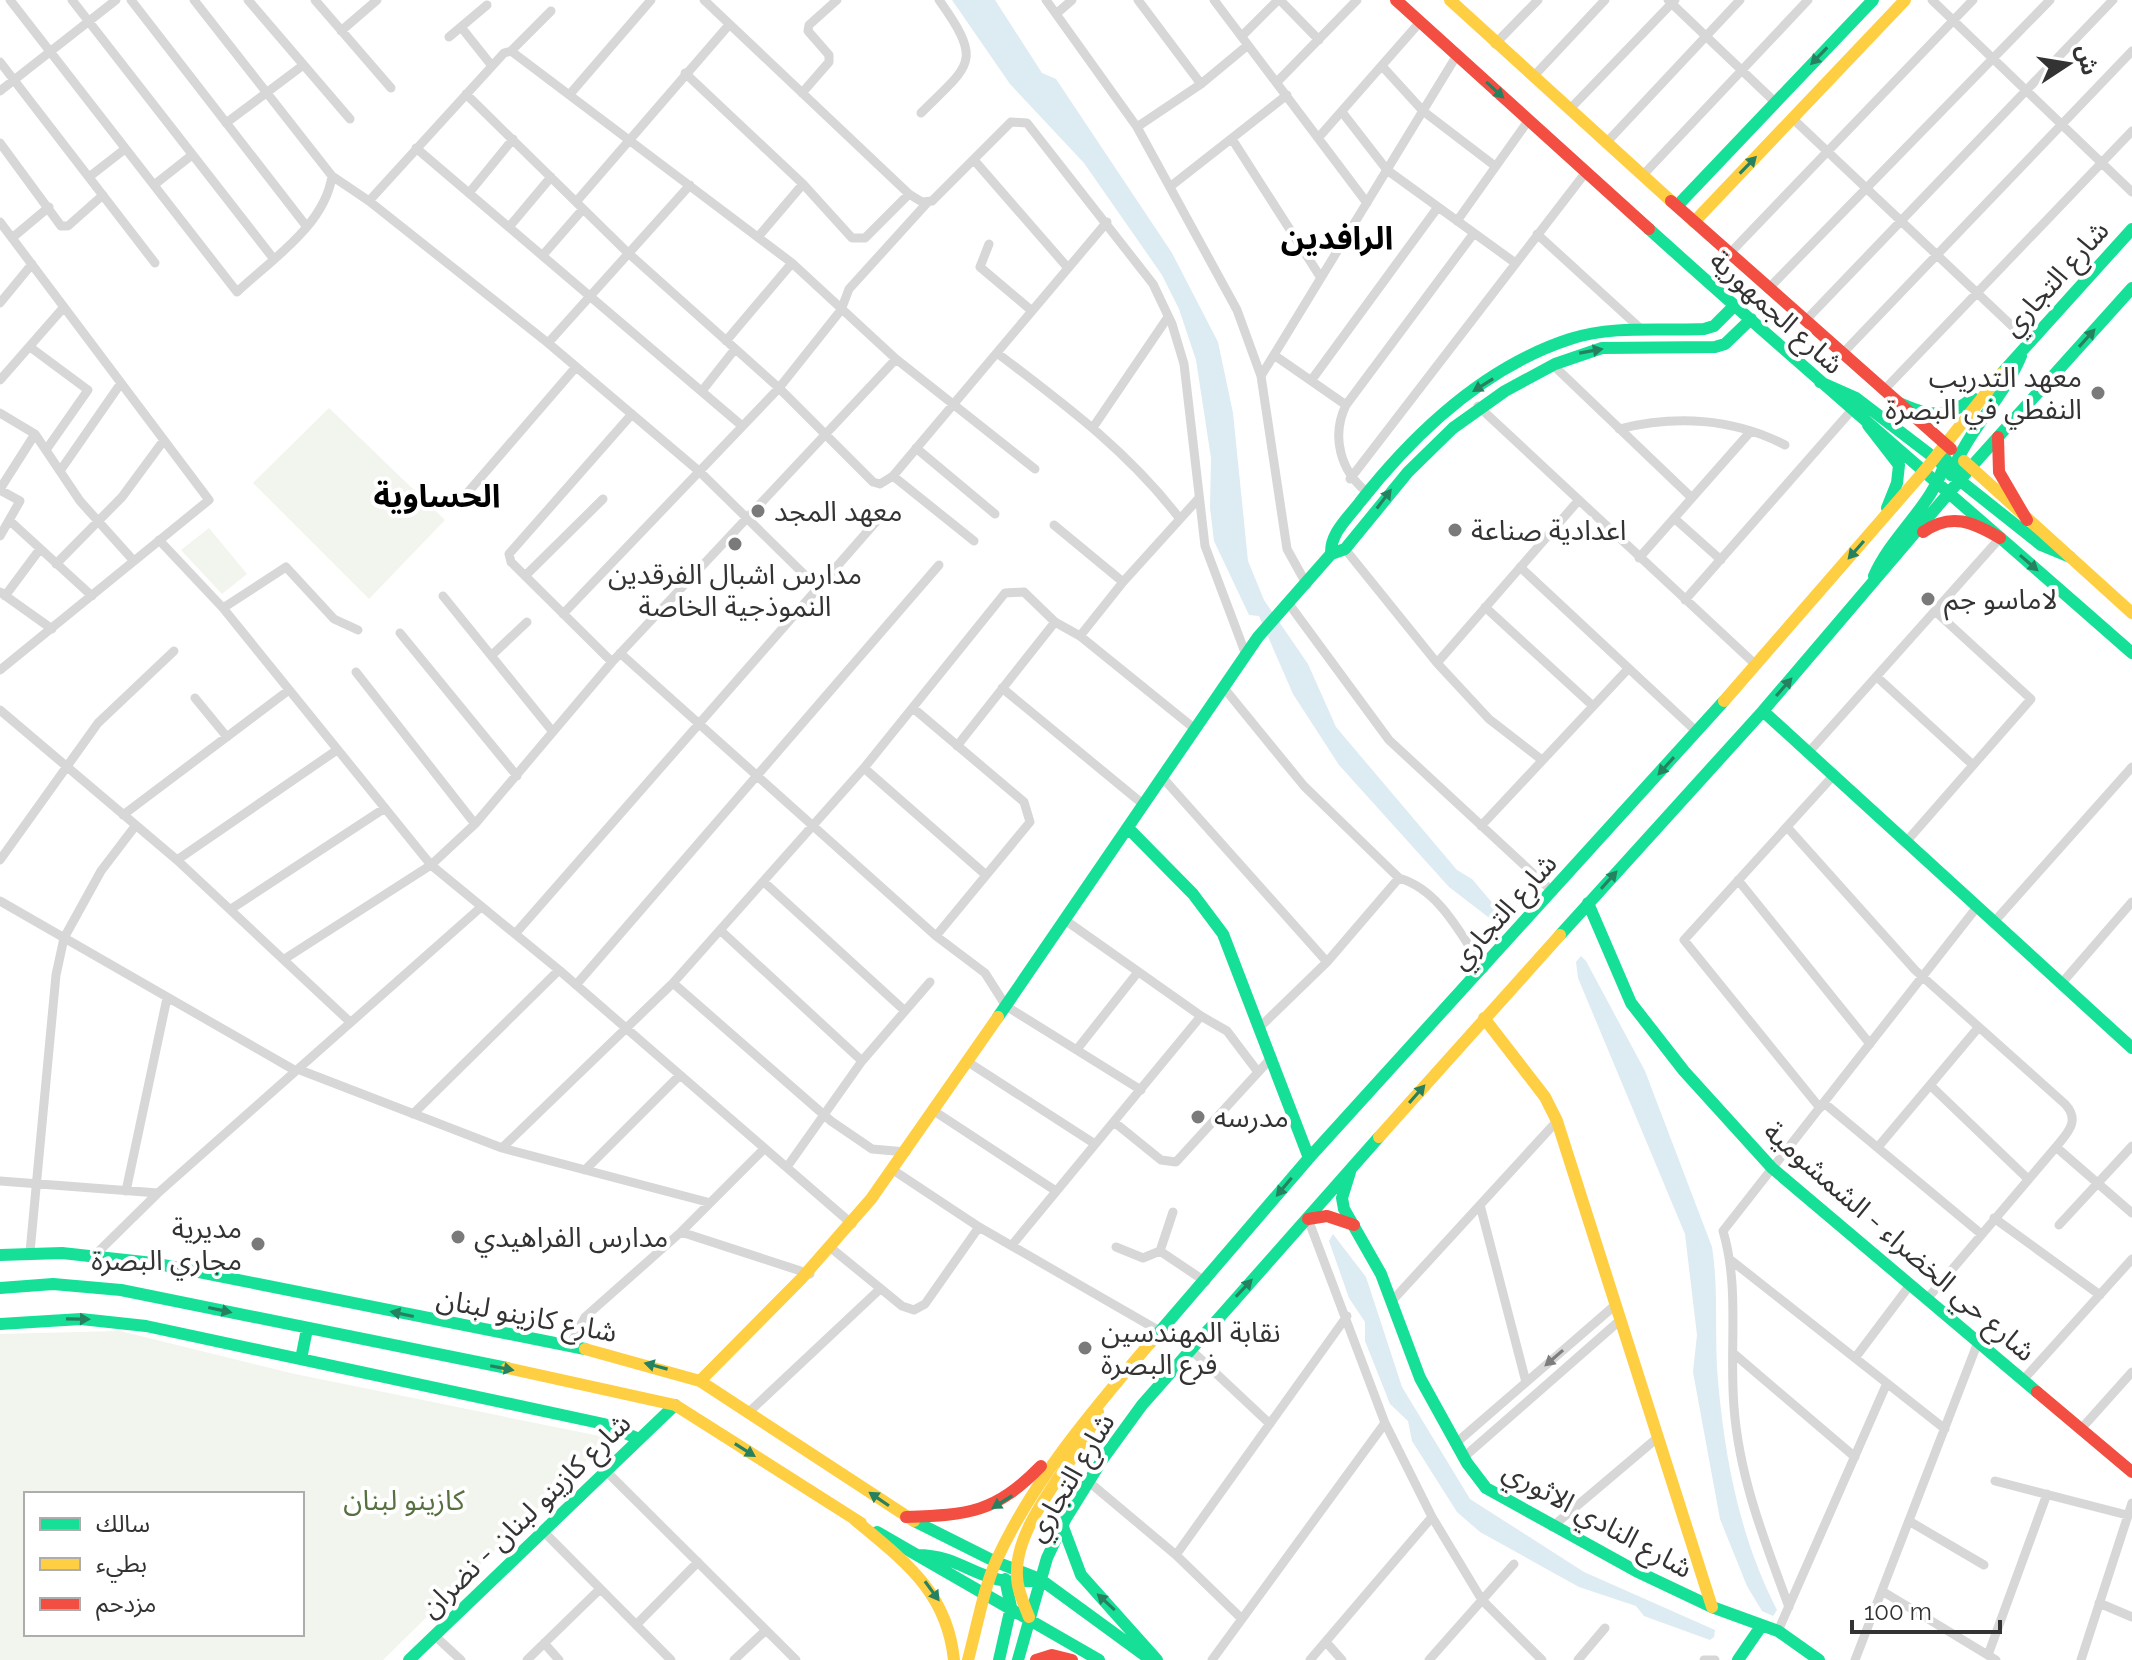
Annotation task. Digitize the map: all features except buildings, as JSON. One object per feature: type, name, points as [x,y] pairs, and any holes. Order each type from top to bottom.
[{"type":"main road","name":"شارع الجمهورية","points":[[1396,0],[1851,411],[1925,470],[1946,472]]},
{"type":"main road","points":[[1677,206],[1873,0]]},
{"type":"main road","points":[[1694,222],[1905,0]]},
{"type":"main road","name":"شارع الجمهورية","points":[[1458,3],[1495,44],[2132,613]]},
{"type":"main road","name":"شارع التجاري","points":[[1945,443],[2003,371],[2132,229]]},
{"type":"main road","name":"شارع التجاري","points":[[968,1660],[996,1562],[1027,1501],[1099,1403],[1163,1333],[1309,1158],[1697,732],[1925,470],[1946,472],[1971,467],[2132,288]]},
{"type":"main road","points":[[700,1381],[810,1274],[852,1224],[906,1152],[1258,637],[1307,585],[1331,554],[1334,536],[1367,492],[1424,429],[1486,382],[1571,339],[1641,329],[1714,326],[1735,305]]},
{"type":"main road","points":[[1331,554],[1345,549],[1400,477],[1436,440],[1478,406],[1573,354],[1594,349],[1725,344],[1751,319]]},
{"type":"main road","points":[[1676,329],[1678,347]]},
{"type":"main road","points":[[1870,588],[1888,546],[2009,386],[2026,345]]},
{"type":"main road","points":[[1897,402],[1929,416],[1948,415],[1957,411],[2003,371]]},
{"type":"main road","points":[[1820,382],[1866,404],[1946,472],[2041,545],[2070,557]]},
{"type":"main road","points":[[1868,425],[1899,465],[1897,483],[1880,522]]},
{"type":"main road","points":[[1998,437],[1995,457],[1998,476],[2027,520]]},
{"type":"main road","points":[[1945,443],[1946,472]]},
{"type":"main road","name":"شارع التجاري","points":[[1029,1617],[1040,1579],[1063,1527],[1089,1482],[1142,1405],[1189,1348],[1308,1219],[1870,588],[1950,493],[1946,472]]},
{"type":"main road","points":[[1950,493],[2132,653]]},
{"type":"main road","points":[[1896,556],[1929,527],[1950,518],[1967,519],[2000,538]]},
{"type":"main road","points":[[1334,536],[1345,549]]},
{"type":"main road","points":[[1763,711],[2132,1048]]},
{"type":"main road","points":[[1128,828],[1209,913],[1223,934],[1309,1158]]},
{"type":"main road","name":"شارع حي الخضراء - الشمشومية","points":[[1588,903],[1631,1003],[1684,1071],[1772,1168],[2132,1472]]},
{"type":"main road","points":[[1484,1018],[1545,1097],[1557,1121],[1613,1307],[1712,1607]]},
{"type":"main road","name":"شارع النادي الاثوري","points":[[1350,1169],[1342,1198],[1391,1302],[1420,1378],[1464,1457],[1486,1488],[1552,1527],[1712,1607],[1778,1631],[1819,1660]]},
{"type":"main road","points":[[1308,1219],[1327,1216],[1354,1225]]},
{"type":"main road","name":"شارع كازينو لبنان","points":[[0,1255],[97,1253],[150,1260],[477,1330],[570,1345],[674,1371],[700,1381],[906,1517],[996,1562],[1040,1579],[1151,1660]]},
{"type":"main road","name":"شارع كازينو لبنان","points":[[0,1288],[53,1284],[99,1287],[654,1398],[675,1405],[854,1519],[1099,1660]]},
{"type":"main road","points":[[0,1324],[70,1319],[125,1322],[604,1424],[639,1439]]},
{"type":"main road","points":[[301,1359],[307,1329]]},
{"type":"main road","points":[[999,1660],[1016,1569],[1049,1494],[1092,1428],[1099,1403]]},
{"type":"main road","name":"شارع كازينو لبنان - نضران","points":[[409,1660],[675,1405]]},
{"type":"main road","points":[[906,1517],[959,1515],[1000,1505],[1079,1429]]},
{"type":"main road","points":[[854,1519],[919,1574],[935,1595],[950,1627],[954,1660]]},
{"type":"main road","points":[[1063,1527],[1072,1560],[1082,1576],[1143,1639],[1157,1660]]},
{"type":"main road","points":[[917,1555],[931,1553],[990,1582],[1013,1585],[1040,1579]]},
{"type":"main road","points":[[996,1562],[1013,1585],[1029,1617],[1018,1660]]},
{"type":"main road","points":[[1738,1660],[1762,1625]]},
{"type":"main road","points":[[1036,1660],[1052,1655],[1072,1660]]},
{"type":"street","points":[[10,0],[237,292],[307,227],[329,197],[332,176]]},
{"type":"street","points":[[72,0],[273,258]]},
{"type":"street","points":[[0,91],[116,0]]},
{"type":"street","points":[[131,0],[307,227]]},
{"type":"street","points":[[194,0],[332,176],[369,201],[548,343],[632,414],[700,472],[819,589]]},
{"type":"street","points":[[248,0],[350,119]]},
{"type":"street","points":[[315,0],[391,88]]},
{"type":"street","points":[[570,94],[651,0]]},
{"type":"street","points":[[704,0],[909,194],[927,203]]},
{"type":"street","points":[[802,93],[829,62],[829,55],[808,31],[809,25],[837,0]]},
{"type":"street","points":[[921,113],[965,69],[969,58],[967,47],[939,0]]},
{"type":"street","points":[[1046,0],[1137,127],[1237,310],[1261,376],[1287,549],[1307,585]]},
{"type":"street","points":[[1056,14],[1072,0]]},
{"type":"street","points":[[1138,0],[1201,84]]},
{"type":"street","points":[[1214,0],[1367,203]]},
{"type":"street","points":[[1137,127],[1201,84],[1279,0],[1319,40]]},
{"type":"street","points":[[1277,82],[1357,0]]},
{"type":"street","points":[[1495,44],[1538,0]]},
{"type":"street","points":[[1533,77],[1605,0]]},
{"type":"street","points":[[1606,143],[1740,0]]},
{"type":"street","points":[[1643,175],[1808,0]]},
{"type":"street","points":[[1932,0],[2132,192]]},
{"type":"street","points":[[1730,253],[1973,0]]},
{"type":"street","points":[[1768,289],[2050,0]]},
{"type":"street","points":[[1805,321],[2113,0]]},
{"type":"street","points":[[341,31],[373,1]]},
{"type":"street","points":[[1569,110],[1671,1],[1775,102]]},
{"type":"street","points":[[449,37],[487,5]]},
{"type":"street","points":[[369,201],[504,53],[511,51],[551,11]]},
{"type":"street","points":[[1319,137],[1420,22]]},
{"type":"street","points":[[543,255],[630,139],[728,26]]},
{"type":"street","points":[[461,27],[492,66]]},
{"type":"street","points":[[511,51],[792,263],[896,359],[1035,469]]},
{"type":"street","points":[[1842,354],[2132,51]]},
{"type":"street","points":[[1261,376],[1457,55]]},
{"type":"street","points":[[0,62],[155,263]]},
{"type":"street","points":[[226,123],[302,66]]},
{"type":"street","points":[[1382,66],[1423,111],[1495,166]]},
{"type":"street","points":[[685,73],[803,184],[852,238],[865,238],[909,194]]},
{"type":"street","points":[[466,94],[627,252],[779,388],[873,482],[880,484],[893,476],[1107,222]]},
{"type":"street","points":[[1171,186],[1287,95]]},
{"type":"street","points":[[1342,112],[1387,170],[1514,262]]},
{"type":"street","points":[[1792,118],[2026,345]]},
{"type":"street","points":[[1457,221],[1528,121]]},
{"type":"street","points":[[563,614],[779,388],[841,310],[849,289],[927,203],[1011,122],[1027,123],[1107,222],[1153,284],[1168,317],[1184,364],[1205,546],[1246,655]]},
{"type":"street","points":[[1883,391],[2132,131]]},
{"type":"street","points":[[469,193],[513,139]]},
{"type":"street","points":[[1232,139],[1321,278]]},
{"type":"street","points":[[0,143],[61,226],[68,226],[103,195]]},
{"type":"street","points":[[416,148],[741,425]]},
{"type":"street","points":[[89,177],[125,149]]},
{"type":"street","points":[[154,185],[192,155]]},
{"type":"street","points":[[974,160],[1068,268]]},
{"type":"street","points":[[1350,479],[1586,172]]},
{"type":"street","points":[[509,227],[551,177]]},
{"type":"street","points":[[758,237],[803,184]]},
{"type":"street","points":[[548,343],[690,185]]},
{"type":"street","points":[[12,238],[49,207]]},
{"type":"street","points":[[1313,378],[1438,207]]},
{"type":"street","points":[[0,222],[209,500],[0,670]]},
{"type":"street","points":[[1367,492],[1350,479],[1342,458],[1337,424],[1346,405],[1474,233]]},
{"type":"street","points":[[1537,234],[1641,329]]},
{"type":"street","points":[[989,244],[980,267],[1032,311]]},
{"type":"street","points":[[726,341],[792,263]]},
{"type":"street","points":[[0,303],[32,264]]},
{"type":"street","points":[[0,380],[64,307]]},
{"type":"street","points":[[1094,426],[1168,317]]},
{"type":"street","points":[[30,347],[88,390],[46,450]]},
{"type":"street","points":[[702,391],[735,349]]},
{"type":"street","points":[[997,353],[1094,426],[1150,480],[1180,519]]},
{"type":"street","points":[[1274,355],[1313,378],[1346,405]]},
{"type":"street","points":[[286,958],[431,865],[475,824],[620,653],[896,359]]},
{"type":"street","points":[[1553,365],[1692,498]]},
{"type":"street","points":[[463,498],[576,367]]},
{"type":"street","points":[[60,471],[121,383]]},
{"type":"street","points":[[1478,406],[1755,664]]},
{"type":"street","points":[[1685,600],[1851,411]]},
{"type":"street","points":[[0,413],[35,434],[80,501],[133,560]]},
{"type":"street","points":[[612,662],[511,562],[509,554],[632,414]]},
{"type":"street","points":[[1619,429],[1646,422],[1695,420],[1751,431],[1785,445]]},
{"type":"street","points":[[1639,558],[1751,431]]},
{"type":"street","points":[[0,536],[20,501],[0,490],[35,434]]},
{"type":"street","points":[[56,564],[100,522],[164,440]]},
{"type":"street","points":[[916,448],[995,514]]},
{"type":"street","points":[[893,476],[974,541]]},
{"type":"street","points":[[1080,636],[1123,582],[1199,498]]},
{"type":"street","points":[[525,576],[603,499]]},
{"type":"street","points":[[1437,663],[1578,501]]},
{"type":"street","points":[[515,934],[881,516]]},
{"type":"street","points":[[1674,518],[1721,560]]},
{"type":"street","points":[[9,520],[92,596]]},
{"type":"street","points":[[1054,525],[1123,582]]},
{"type":"street","points":[[1808,753],[2000,538]]},
{"type":"street","points":[[159,540],[223,608],[431,865],[559,970],[852,1224]]},
{"type":"street","points":[[40,549],[3,594],[52,629]]},
{"type":"street","points":[[1345,549],[1437,663],[1489,719],[1542,760]]},
{"type":"street","points":[[576,985],[939,565]]},
{"type":"street","points":[[223,608],[288,567],[334,619],[358,630]]},
{"type":"street","points":[[1520,567],[1697,732]]},
{"type":"street","points":[[502,1148],[673,983],[864,768],[1005,593],[1024,592],[1055,622],[1080,636],[1195,729]]},
{"type":"street","points":[[443,596],[553,732]]},
{"type":"street","points":[[1485,607],[1593,706]]},
{"type":"street","points":[[1285,610],[1367,716],[1412,763],[1553,892]]},
{"type":"street","points":[[1906,842],[2031,699],[1935,611]]},
{"type":"street","points":[[492,655],[527,622]]},
{"type":"street","points":[[957,746],[1055,622]]},
{"type":"street","points":[[400,633],[517,776]]},
{"type":"street","points":[[0,860],[98,723],[174,651]]},
{"type":"street","points":[[620,653],[936,936],[985,973],[1006,1006],[1141,1090]]},
{"type":"street","points":[[1481,826],[1628,669]]},
{"type":"street","points":[[356,672],[475,824]]},
{"type":"street","points":[[1877,677],[1973,765]]},
{"type":"street","points":[[1002,688],[1144,805]]},
{"type":"street","points":[[1224,688],[1304,786],[1399,878],[1416,883],[1443,908],[1484,969]]},
{"type":"street","points":[[123,815],[289,690]]},
{"type":"street","points":[[195,698],[227,737]]},
{"type":"street","points":[[913,708],[1024,802],[1030,813],[1030,822],[936,936]]},
{"type":"street","points":[[0,710],[177,860],[286,958],[349,1021]]},
{"type":"street","points":[[177,860],[337,750]]},
{"type":"street","points":[[1994,922],[2132,767]]},
{"type":"street","points":[[864,768],[986,875]]},
{"type":"street","points":[[1833,776],[1684,940],[1822,1105],[1878,1147],[1980,1233]]},
{"type":"street","points":[[1162,777],[1327,962]]},
{"type":"street","points":[[231,909],[385,808]]},
{"type":"street","points":[[30,1252],[56,975],[64,938],[101,871],[136,825]]},
{"type":"street","points":[[1787,827],[1923,977],[2070,1110],[2073,1125],[1927,1299]]},
{"type":"street","points":[[1260,1027],[1327,962],[1399,878]]},
{"type":"street","points":[[1738,880],[1870,1044]]},
{"type":"street","points":[[764,882],[905,1011]]},
{"type":"street","points":[[0,901],[298,1071],[502,1148],[707,1202]]},
{"type":"street","points":[[2061,984],[2132,902]]},
{"type":"street","points":[[1789,1607],[1750,1498],[1734,1409],[1732,1261],[1723,1231],[1977,907]]},
{"type":"street","points":[[97,1253],[158,1193],[480,908]]},
{"type":"street","points":[[1065,920],[1227,1031],[1258,1072]]},
{"type":"street","points":[[720,930],[862,1061]]},
{"type":"street","points":[[413,1114],[559,970]]},
{"type":"street","points":[[1078,1048],[1138,972]]},
{"type":"street","points":[[787,1167],[862,1061],[930,982]]},
{"type":"street","points":[[673,983],[824,1114],[872,1149],[906,1152]]},
{"type":"street","points":[[126,1191],[167,998]]},
{"type":"street","points":[[1012,1245],[1201,1016]]},
{"type":"street","points":[[1878,1147],[1978,1028]]},
{"type":"street","points":[[1114,1122],[1161,1160],[1176,1162],[1272,1057]]},
{"type":"street","points":[[968,1062],[1095,1144]]},
{"type":"street","points":[[585,1170],[680,1075]]},
{"type":"street","points":[[1930,1085],[2028,1179]]},
{"type":"street","points":[[934,1111],[1056,1191]]},
{"type":"street","points":[[1391,1302],[1557,1121]]},
{"type":"street","points":[[2059,1225],[2132,1146]]},
{"type":"street","points":[[2056,1147],[2132,1213]]},
{"type":"street","points":[[570,1345],[585,1317],[681,1232],[707,1202],[764,1149]]},
{"type":"street","points":[[893,1170],[979,1227],[1163,1333]]},
{"type":"street","points":[[0,1181],[158,1193]]},
{"type":"street","points":[[1480,1205],[1526,1382]]},
{"type":"street","points":[[1116,1247],[1143,1258],[1160,1251],[1173,1212]]},
{"type":"street","points":[[1994,1218],[2100,1295]]},
{"type":"street","points":[[1308,1219],[1385,1423],[1432,1517],[1482,1600],[1542,1660]]},
{"type":"street","points":[[831,1248],[902,1306],[914,1310],[925,1304],[979,1227]]},
{"type":"street","points":[[681,1232],[810,1274]]},
{"type":"street","points":[[1160,1251],[1206,1282]]},
{"type":"street","points":[[2023,1380],[2132,1259]]},
{"type":"street","points":[[1732,1261],[1945,1429]]},
{"type":"street","points":[[1855,1358],[1910,1285]]},
{"type":"street","points":[[749,1412],[880,1289]]},
{"type":"street","points":[[1456,1443],[1613,1307]]},
{"type":"street","points":[[1176,1555],[1347,1316]]},
{"type":"street","points":[[1464,1457],[1618,1322]]},
{"type":"street","points":[[1855,1660],[1978,1342]]},
{"type":"street","points":[[1189,1348],[1270,1424]]},
{"type":"street","points":[[1733,1353],[1855,1457]]},
{"type":"street","points":[[2081,1429],[2132,1372]]},
{"type":"street","points":[[1778,1631],[1887,1383]]},
{"type":"street","points":[[1212,1660],[1385,1423]]},
{"type":"street","points":[[1552,1527],[1656,1439]]},
{"type":"street","points":[[606,1471],[796,1660]]},
{"type":"street","points":[[1995,1481],[2127,1515]]},
{"type":"street","points":[[1089,1482],[1176,1555],[1242,1619]]},
{"type":"street","points":[[1882,1591],[1992,1658],[2047,1494]]},
{"type":"street","points":[[2081,1660],[2132,1503]]},
{"type":"street","points":[[1310,1660],[1432,1517]]},
{"type":"street","points":[[1909,1521],[1984,1565]]},
{"type":"street","points":[[544,1532],[671,1660]]},
{"type":"street","points":[[636,1625],[698,1562]]},
{"type":"street","points":[[1429,1660],[1514,1564]]},
{"type":"street","points":[[527,1660],[600,1589]]},
{"type":"street","points":[[2099,1603],[2132,1617]]},
{"type":"street","points":[[1578,1660],[1605,1628]]},
{"type":"street","points":[[734,1660],[766,1630]]},
{"type":"street","points":[[435,1636],[461,1660]]},
{"type":"street","points":[[1326,1642],[1342,1660]]},
{"type":"street","points":[[544,1643],[559,1660]]},
{"type":"street","points":[[1704,1660],[1715,1660]]},
{"type":"green space","points":[[329,408],[445,520],[369,599],[253,483]]},
{"type":"green space","points":[[209,528],[247,574],[222,594],[181,550]]},
{"type":"green space","name":"كازينو لبنان","points":[[120,1331],[295,1374],[609,1438],[383,1660],[0,1660],[0,1334]]},
{"type":"shaded area","points":[[952,0],[995,0],[1042,73],[1056,79],[1172,253],[1218,342],[1233,413],[1248,561],[1264,600],[1308,664],[1336,727],[1457,870],[1472,879],[1500,912],[1492,920],[1449,887],[1339,765],[1293,694],[1259,616],[1249,615],[1214,541],[1210,508],[1211,458],[1196,360],[1179,309],[1162,275],[1084,163],[1010,84]]},
{"type":"shaded area","points":[[1581,956],[1645,1071],[1712,1247],[1718,1381],[1725,1440],[1744,1527],[1777,1610],[1773,1616],[1762,1611],[1747,1586],[1720,1519],[1693,1372],[1697,1335],[1685,1234],[1578,978],[1576,962]]},
{"type":"shaded area","points":[[1333,1234],[1366,1277],[1402,1387],[1470,1499],[1584,1572],[1715,1630],[1714,1637],[1710,1640],[1644,1616],[1636,1606],[1579,1587],[1480,1532],[1457,1512],[1412,1441],[1408,1421],[1390,1404],[1365,1341],[1365,1322],[1349,1298],[1329,1241]]},
{"type":"traffic: fast","points":[[1677,206],[1873,0]]},
{"type":"traffic: fast","points":[[1649,229],[2132,653]]},
{"type":"traffic: fast","points":[[2002,373],[2132,229]]},
{"type":"traffic: fast","points":[[1560,935],[1763,711],[1971,467],[2132,288]]},
{"type":"traffic: fast","points":[[1331,554],[1333,539],[1341,526],[1404,451],[1453,405],[1509,366],[1539,351],[1586,335],[1620,330],[1704,329],[1714,326],[1735,305]]},
{"type":"traffic: fast","points":[[998,1017],[1258,637],[1331,554],[1345,549],[1408,472],[1453,428],[1505,391],[1555,364],[1602,348],[1715,347],[1725,344],[1751,319]]},
{"type":"traffic: fast","points":[[1951,475],[1966,444],[2005,387],[2021,356]]},
{"type":"traffic: fast","points":[[1820,382],[1856,398],[1945,466],[1971,467]]},
{"type":"traffic: fast","points":[[1897,402],[1936,414],[1954,410],[1973,398]]},
{"type":"traffic: fast","points":[[1868,425],[1899,465],[1897,483],[1887,508]]},
{"type":"traffic: fast","points":[[1874,576],[1932,491],[1946,459]]},
{"type":"traffic: fast","points":[[1953,475],[2041,545],[2070,557]]},
{"type":"traffic: fast","points":[[1150,1343],[1309,1158],[1724,701]]},
{"type":"traffic: fast","points":[[1763,711],[2132,1048]]},
{"type":"traffic: fast","points":[[1128,828],[1193,894],[1223,934],[1309,1158]]},
{"type":"traffic: fast","points":[[1588,903],[1631,1003],[1684,1071],[1772,1168],[2037,1392]]},
{"type":"traffic: fast","points":[[1018,1660],[1047,1558],[1066,1518],[1102,1460],[1142,1405],[1379,1137]]},
{"type":"traffic: fast","points":[[1350,1172],[1342,1198],[1344,1209],[1381,1274],[1420,1378],[1467,1463],[1486,1488],[1636,1571],[1712,1607],[1778,1631],[1819,1660]]},
{"type":"traffic: fast","points":[[0,1255],[62,1253],[153,1263],[585,1349]]},
{"type":"traffic: fast","points":[[0,1288],[53,1284],[121,1290],[507,1368]]},
{"type":"traffic: fast","points":[[0,1324],[81,1319],[146,1326],[604,1424],[639,1439]]},
{"type":"traffic: fast","points":[[301,1359],[307,1329]]},
{"type":"traffic: fast","points":[[409,1660],[675,1405]]},
{"type":"traffic: fast","points":[[914,1521],[996,1562],[1040,1579],[1151,1660]]},
{"type":"traffic: fast","points":[[1063,1527],[1081,1575],[1157,1660]]},
{"type":"traffic: fast","points":[[877,1532],[1099,1660]]},
{"type":"traffic: fast","points":[[917,1555],[949,1560],[1003,1580],[1040,1579]]},
{"type":"traffic: fast","points":[[999,1660],[1011,1607],[1005,1579]]},
{"type":"traffic: fast","points":[[1738,1660],[1762,1625]]},
{"type":"traffic: slow","points":[[1450,0],[1671,201]]},
{"type":"traffic: slow","points":[[1694,222],[1905,0]]},
{"type":"traffic: slow","points":[[1724,701],[1925,470],[2002,373]]},
{"type":"traffic: slow","points":[[1964,461],[2132,613]]},
{"type":"traffic: slow","points":[[1379,1137],[1560,935]]},
{"type":"traffic: slow","points":[[700,1381],[801,1279],[871,1199],[998,1017]]},
{"type":"traffic: slow","points":[[1484,1018],[1545,1097],[1557,1121],[1712,1607]]},
{"type":"traffic: slow","points":[[968,1660],[997,1559],[1028,1501],[1066,1446],[1150,1343]]},
{"type":"traffic: slow","points":[[585,1349],[700,1381],[914,1521]]},
{"type":"traffic: slow","points":[[507,1368],[675,1405],[861,1523]]},
{"type":"traffic: slow","points":[[1029,1617],[1019,1592],[1017,1576],[1019,1555],[1026,1534],[1098,1412]]},
{"type":"traffic: slow","points":[[854,1519],[920,1579],[942,1615],[954,1660]]},
{"type":"traffic: jam","points":[[1396,0],[1649,229]]},
{"type":"traffic: jam","points":[[1671,201],[1951,449]]},
{"type":"traffic: jam","points":[[1998,437],[1999,472],[2027,520]]},
{"type":"traffic: jam","points":[[1923,532],[1943,522],[1953,521],[1971,524],[2000,538]]},
{"type":"traffic: jam","points":[[1308,1219],[1327,1216],[1354,1225]]},
{"type":"traffic: jam","points":[[2037,1392],[2132,1472]]},
{"type":"traffic: jam","points":[[906,1517],[947,1515],[980,1508],[1009,1494],[1041,1466]]},
{"type":"traffic: jam","points":[[1036,1660],[1052,1655],[1072,1660]]},
{"type":"place","name":"معهد التدريب النفطي في البصرة","points":[[2098,393]]},
{"type":"place","name":"معهد المجد","points":[[758,511]]},
{"type":"place","name":"اعدادية صناعة","points":[[1455,530]]},
{"type":"place","name":"مدارس اشبال الفرقدين النموذجية الخاصة","points":[[735,544]]},
{"type":"place","name":"لاماسو جم","points":[[1928,599]]},
{"type":"place","name":"مدرسه","points":[[1198,1117]]},
{"type":"place","name":"مدارس الفراهيدي","points":[[458,1237]]},
{"type":"place","name":"مديرية مجاري البصرة","points":[[258,1244]]},
{"type":"place","name":"نقابة المهندسين فرع البصرة","points":[[1085,1348]]},
{"type":"district","name":"الرافدين","points":[[1337,238]]},
{"type":"district","name":"الحساوية","points":[[437,496]]}]
